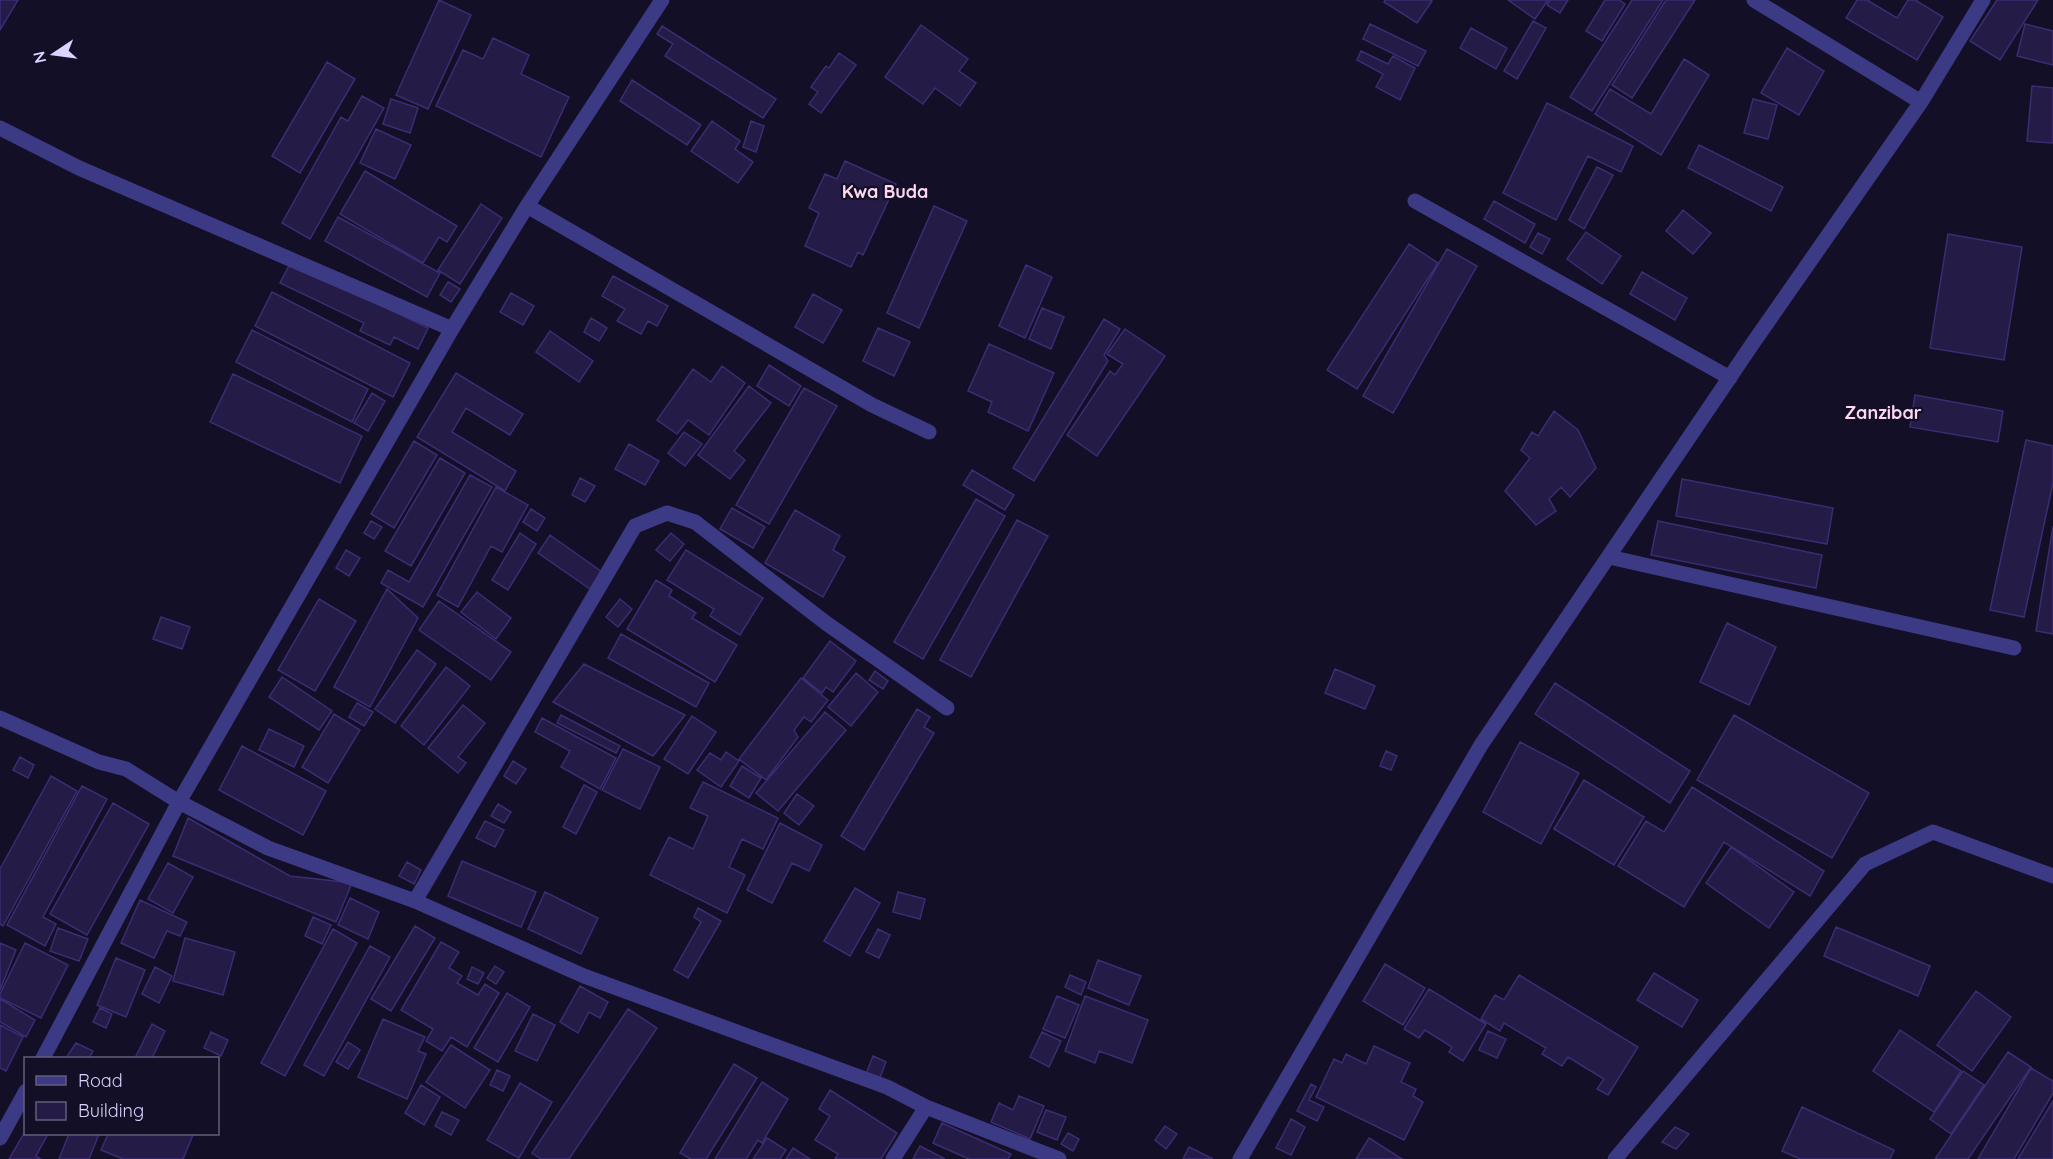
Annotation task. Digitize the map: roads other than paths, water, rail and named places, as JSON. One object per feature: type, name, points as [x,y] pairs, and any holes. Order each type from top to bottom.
[{"type":"street","points":[[44,1057],[180,801],[452,329],[527,206],[662,0]]},
{"type":"street","points":[[1754,0],[1921,102]]},
{"type":"street","points":[[1240,1159],[1481,745],[1921,102],[1983,0]]},
{"type":"street","points":[[0,128],[80,168],[452,329]]},
{"type":"street","points":[[1415,201],[1730,378]]},
{"type":"street","points":[[527,206],[872,405],[929,432]]},
{"type":"street","points":[[415,902],[635,526],[667,513],[695,522],[826,623],[947,708]]},
{"type":"street","points":[[1609,557],[2014,648]]},
{"type":"street","points":[[0,718],[99,762],[126,769],[268,848],[415,902],[584,976],[887,1087],[926,1107],[1059,1159]]},
{"type":"street","points":[[1616,1159],[1865,864],[1933,832],[2053,876]]},
{"type":"street","points":[[0,1138],[24,1094]]},
{"type":"street","points":[[892,1159],[926,1107]]},
{"type":"district","name":"Kwa Buda","points":[[885,192]]},
{"type":"district","name":"Zanzibar","points":[[1883,413]]}]
